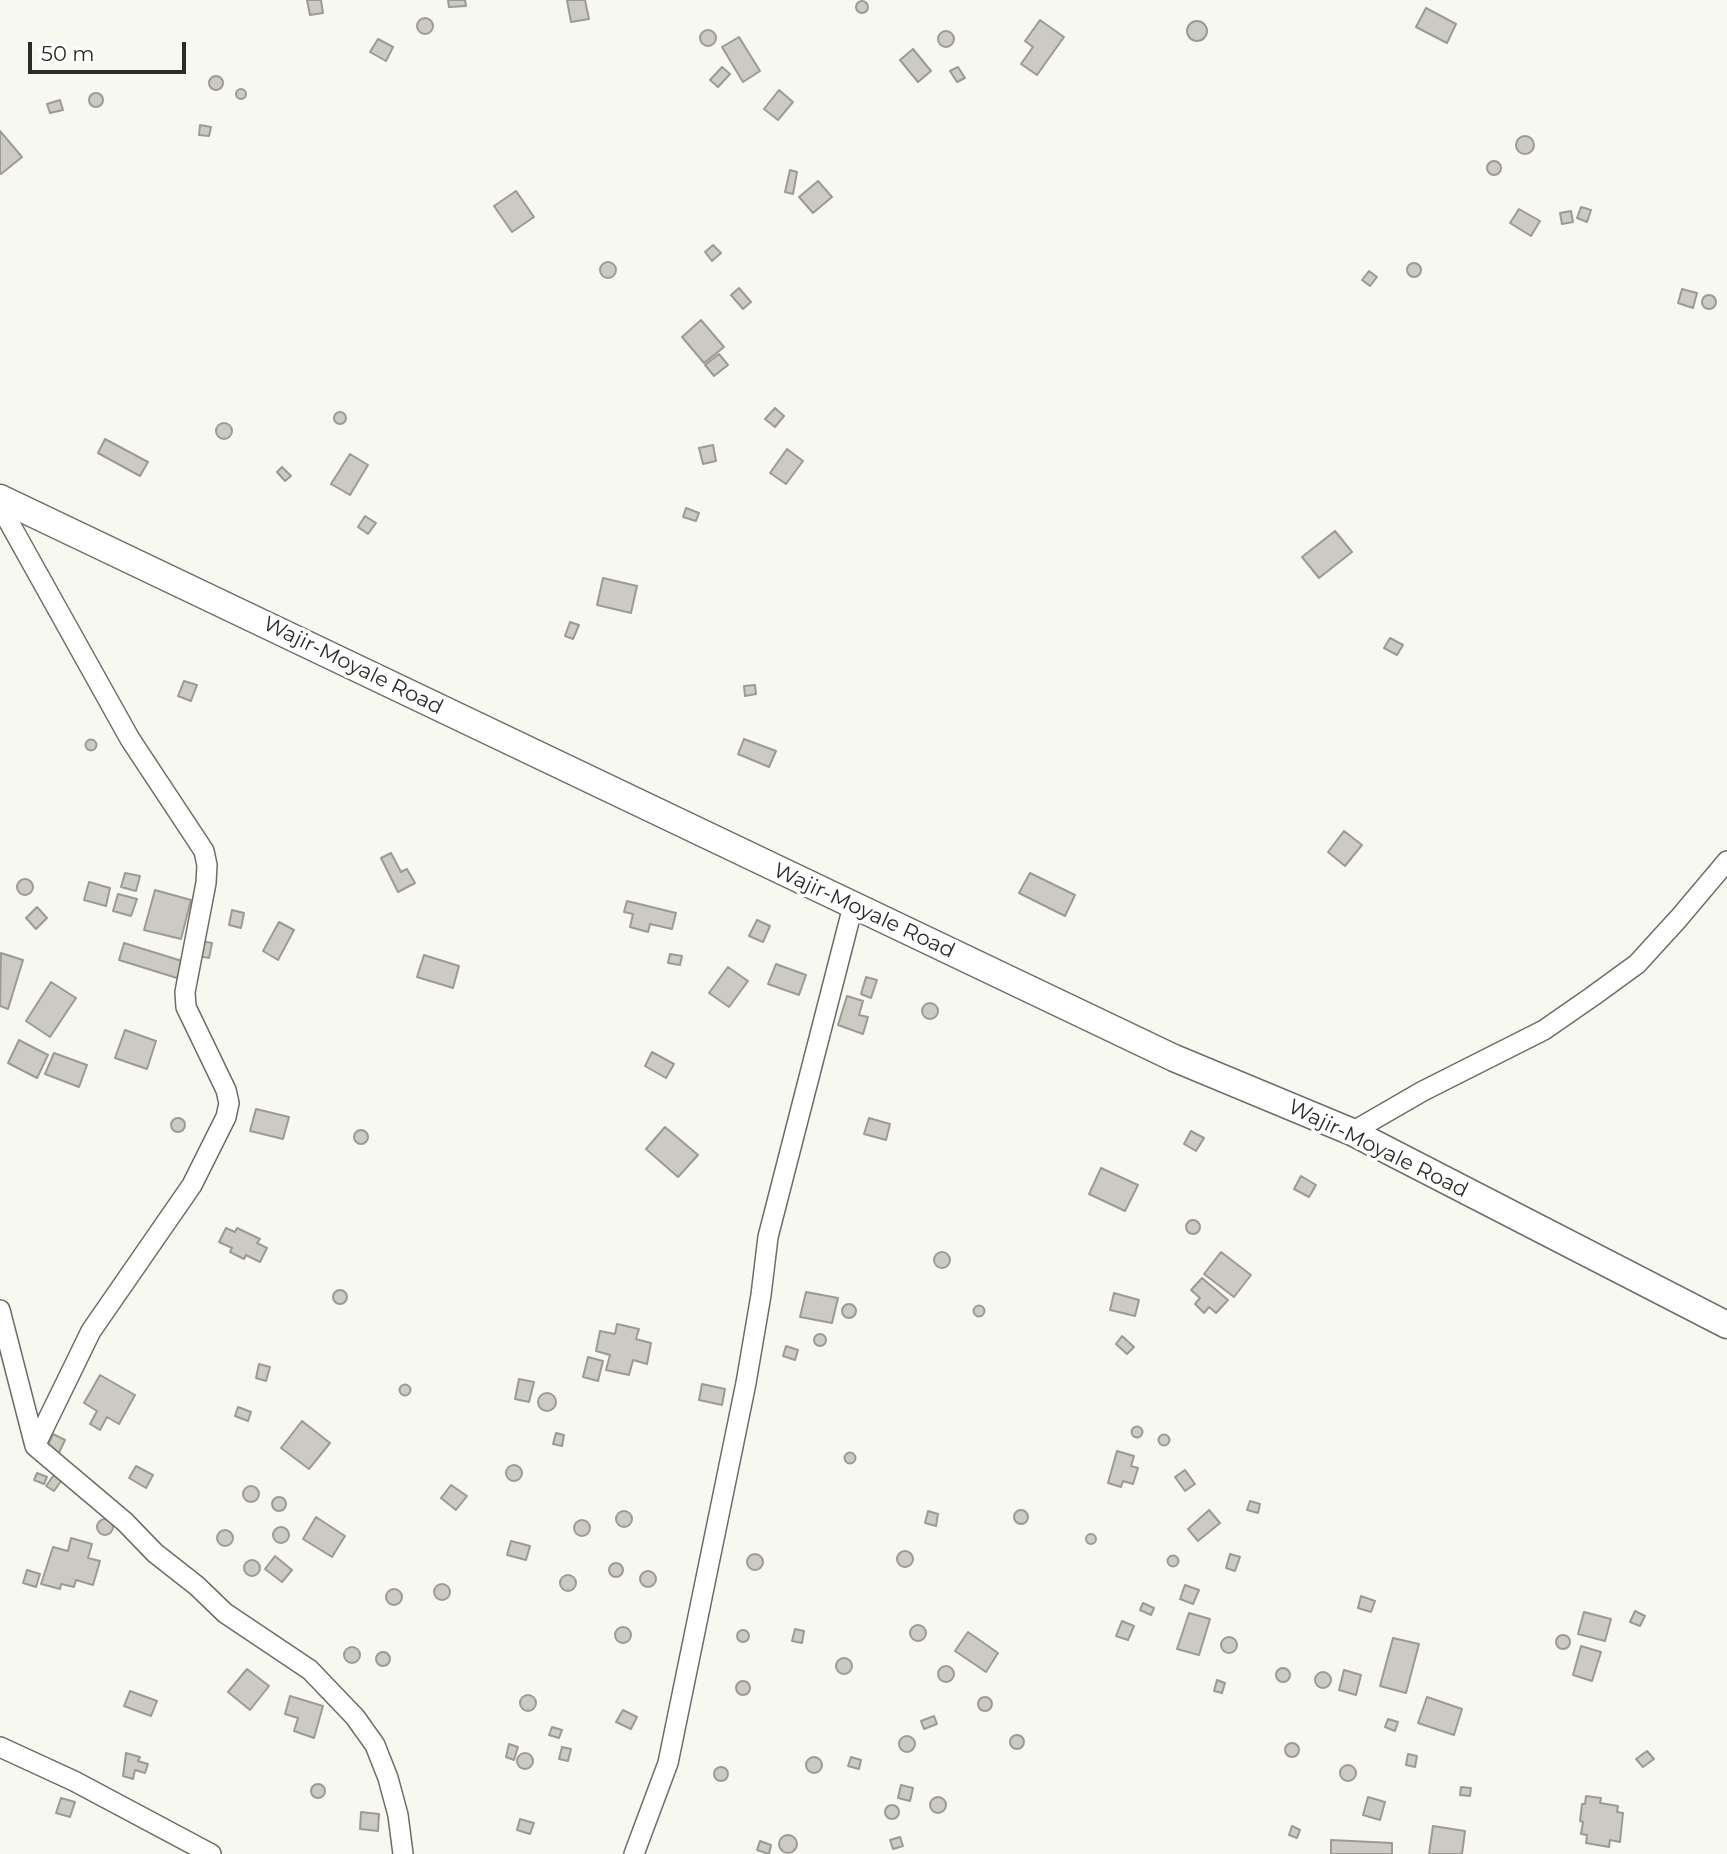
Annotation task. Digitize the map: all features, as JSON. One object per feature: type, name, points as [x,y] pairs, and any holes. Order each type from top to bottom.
[{"type":"main road","name":"Wajir-Moyale Road","points":[[0,498],[1174,1058],[1352,1132],[1727,1325]]},
{"type":"street","points":[[0,506],[130,739],[204,851],[207,865],[206,883],[185,992],[186,1007],[226,1090],[229,1103],[226,1117],[192,1185],[91,1331],[35,1446]]},
{"type":"street","points":[[1352,1132],[1423,1091],[1544,1030],[1604,988],[1637,964],[1727,862]]},
{"type":"street","points":[[634,1854],[668,1763],[746,1383],[768,1237],[853,906]]},
{"type":"street","points":[[0,1310],[35,1446],[125,1522],[155,1553],[197,1586],[225,1613],[310,1670],[355,1717],[375,1745],[388,1778],[398,1815],[403,1854]]},
{"type":"street","points":[[0,1747],[74,1781],[211,1854]]},
{"type":"building","points":[[307,0],[321,0],[323,13],[310,15]]},
{"type":"building","points":[[448,0],[465,0],[466,6],[449,7]]},
{"type":"building","points":[[567,0],[585,0],[589,19],[571,22]]},
{"type":"building","points":[[862,1],[868,7],[862,13],[856,7]]},
{"type":"building","points":[[1426,8],[1456,24],[1447,43],[1416,27]]},
{"type":"building","points":[[425,18],[433,26],[425,34],[417,26]]},
{"type":"building","points":[[1040,20],[1064,37],[1037,75],[1021,64],[1033,47],[1025,41]]},
{"type":"building","points":[[1193,21],[1201,21],[1207,31],[1201,41],[1193,41],[1187,35],[1187,27]]},
{"type":"building","points":[[708,30],[716,38],[708,46],[700,38]]},
{"type":"building","points":[[946,31],[954,39],[946,47],[938,39]]},
{"type":"building","points":[[739,37],[760,71],[743,82],[722,47]]},
{"type":"building","points":[[378,39],[393,47],[386,61],[370,52]]},
{"type":"building","points":[[913,49],[931,71],[918,82],[900,60]]},
{"type":"building","points":[[722,67],[730,74],[718,87],[710,80]]},
{"type":"building","points":[[958,67],[965,78],[957,82],[950,71]]},
{"type":"building","points":[[216,76],[221,78],[221,88],[216,90],[211,88],[209,83],[211,78]]},
{"type":"building","points":[[241,89],[245,90],[245,98],[241,99],[237,98],[236,94],[237,90]]},
{"type":"building","points":[[779,90],[793,102],[778,120],[764,109]]},
{"type":"building","points":[[93,93],[99,93],[103,100],[99,107],[93,107],[89,103],[89,97]]},
{"type":"building","points":[[60,100],[63,110],[50,113],[47,104]]},
{"type":"building","points":[[200,125],[211,127],[209,136],[199,135]]},
{"type":"building","points":[[0,131],[22,157],[1,174],[0,173]]},
{"type":"building","points":[[1525,136],[1531,139],[1534,145],[1531,151],[1525,154],[1519,151],[1516,145],[1519,139]]},
{"type":"building","points":[[1494,161],[1499,163],[1499,173],[1494,175],[1489,173],[1487,168],[1489,163]]},
{"type":"building","points":[[790,170],[797,172],[793,194],[785,192]]},
{"type":"building","points":[[818,181],[832,197],[813,213],[799,197]]},
{"type":"building","points":[[516,191],[534,217],[512,232],[494,206]]},
{"type":"building","points":[[1581,207],[1591,210],[1587,222],[1577,218]]},
{"type":"building","points":[[1519,209],[1540,221],[1531,236],[1510,223]]},
{"type":"building","points":[[1571,211],[1573,222],[1562,224],[1560,213]]},
{"type":"building","points":[[713,245],[721,253],[712,261],[705,252]]},
{"type":"building","points":[[608,262],[614,264],[614,276],[608,278],[602,276],[600,270],[602,264]]},
{"type":"building","points":[[1411,263],[1417,263],[1421,270],[1417,277],[1411,277],[1407,273],[1407,267]]},
{"type":"building","points":[[1369,271],[1377,277],[1370,286],[1362,280]]},
{"type":"building","points":[[739,288],[751,302],[743,309],[731,295]]},
{"type":"building","points":[[1682,289],[1697,293],[1693,308],[1678,303]]},
{"type":"building","points":[[1709,295],[1714,297],[1714,307],[1709,309],[1704,307],[1702,302],[1704,297]]},
{"type":"building","points":[[701,320],[724,347],[704,363],[682,337]]},
{"type":"building","points":[[719,354],[728,365],[714,376],[705,365]]},
{"type":"building","points":[[775,408],[784,416],[775,427],[765,419]]},
{"type":"building","points":[[340,412],[346,418],[340,424],[334,418]]},
{"type":"building","points":[[224,423],[230,425],[230,437],[224,439],[218,437],[216,431],[218,425]]},
{"type":"building","points":[[105,439],[148,462],[140,476],[98,453]]},
{"type":"building","points":[[713,445],[716,461],[703,464],[699,448]]},
{"type":"building","points":[[787,449],[803,461],[786,484],[770,473]]},
{"type":"building","points":[[350,454],[368,465],[350,495],[331,484]]},
{"type":"building","points":[[282,467],[291,476],[285,481],[277,472]]},
{"type":"building","points":[[686,508],[699,513],[696,521],[683,517]]},
{"type":"building","points":[[365,516],[376,523],[368,534],[358,527]]},
{"type":"building","points":[[1335,531],[1352,552],[1319,578],[1302,557]]},
{"type":"building","points":[[603,578],[637,586],[631,613],[597,605]]},
{"type":"building","points":[[570,622],[579,625],[573,639],[565,636]]},
{"type":"building","points":[[1390,638],[1403,645],[1397,655],[1384,648]]},
{"type":"building","points":[[184,681],[197,685],[191,701],[178,696]]},
{"type":"building","points":[[755,685],[756,694],[745,696],[744,686]]},
{"type":"building","points":[[91,739],[97,745],[91,751],[85,745]]},
{"type":"building","points":[[744,739],[776,751],[769,767],[738,754]]},
{"type":"building","points":[[1344,831],[1362,845],[1345,866],[1328,852]]},
{"type":"building","points":[[391,853],[401,872],[407,869],[415,883],[398,892],[381,858]]},
{"type":"building","points":[[125,873],[140,876],[136,891],[121,887]]},
{"type":"building","points":[[1030,873],[1075,895],[1065,916],[1019,893]]},
{"type":"building","points":[[25,879],[31,881],[31,893],[25,895],[19,893],[17,887],[19,881]]},
{"type":"building","points":[[89,882],[110,888],[106,906],[84,900]]},
{"type":"building","points":[[155,890],[191,900],[181,939],[144,930]]},
{"type":"building","points":[[118,894],[137,899],[131,916],[113,911]]},
{"type":"building","points":[[627,901],[676,913],[672,929],[650,924],[648,932],[630,927],[633,914],[624,912]]},
{"type":"building","points":[[37,907],[47,918],[36,929],[26,918]]},
{"type":"building","points":[[232,910],[244,913],[241,928],[229,925]]},
{"type":"building","points":[[757,920],[770,926],[763,942],[749,936]]},
{"type":"building","points":[[279,922],[294,930],[278,960],[263,951]]},
{"type":"building","points":[[201,941],[212,943],[209,958],[198,956]]},
{"type":"building","points":[[124,943],[182,961],[177,978],[119,960]]},
{"type":"building","points":[[1,953],[23,960],[8,1009],[0,1006]]},
{"type":"building","points":[[670,954],[682,956],[680,965],[668,963]]},
{"type":"building","points":[[424,955],[459,966],[453,988],[417,977]]},
{"type":"building","points":[[776,964],[806,975],[799,995],[768,984]]},
{"type":"building","points":[[728,967],[748,981],[729,1007],[709,993]]},
{"type":"building","points":[[866,977],[877,980],[871,998],[861,994]]},
{"type":"building","points":[[51,982],[76,998],[50,1037],[26,1021]]},
{"type":"building","points":[[847,996],[863,1001],[859,1015],[868,1017],[863,1034],[838,1025]]},
{"type":"building","points":[[927,1003],[933,1003],[938,1011],[936,1017],[927,1019],[922,1014],[922,1008]]},
{"type":"building","points":[[125,1030],[156,1041],[147,1069],[115,1058]]},
{"type":"building","points":[[19,1040],[48,1055],[37,1078],[8,1063]]},
{"type":"building","points":[[652,1052],[674,1064],[666,1078],[645,1066]]},
{"type":"building","points":[[54,1053],[87,1065],[79,1087],[45,1074]]},
{"type":"building","points":[[256,1109],[289,1117],[283,1139],[250,1131]]},
{"type":"building","points":[[175,1118],[181,1118],[185,1125],[181,1132],[175,1132],[171,1128],[171,1122]]},
{"type":"building","points":[[869,1118],[890,1124],[886,1140],[864,1134]]},
{"type":"building","points":[[665,1127],[698,1155],[678,1177],[646,1149]]},
{"type":"building","points":[[358,1130],[364,1130],[368,1137],[364,1144],[358,1144],[354,1140],[354,1134]]},
{"type":"building","points":[[1191,1131],[1204,1138],[1196,1151],[1184,1144]]},
{"type":"building","points":[[1101,1168],[1138,1185],[1125,1211],[1089,1194]]},
{"type":"building","points":[[1301,1176],[1316,1185],[1309,1197],[1294,1189]]},
{"type":"building","points":[[1190,1220],[1196,1220],[1200,1227],[1196,1234],[1190,1234],[1186,1230],[1186,1224]]},
{"type":"building","points":[[226,1228],[235,1232],[237,1228],[260,1239],[257,1243],[267,1248],[260,1262],[246,1255],[244,1259],[230,1252],[232,1248],[219,1242]]},
{"type":"building","points":[[939,1252],[945,1252],[950,1260],[948,1266],[939,1268],[934,1263],[934,1257]]},
{"type":"building","points":[[1221,1252],[1251,1275],[1234,1297],[1204,1274]]},
{"type":"building","points":[[1202,1278],[1228,1300],[1216,1313],[1209,1307],[1204,1313],[1195,1304],[1200,1298],[1191,1290]]},
{"type":"building","points":[[337,1290],[343,1290],[347,1297],[343,1304],[337,1304],[333,1300],[333,1294]]},
{"type":"building","points":[[806,1292],[838,1298],[832,1323],[800,1317]]},
{"type":"building","points":[[1114,1293],[1139,1300],[1135,1316],[1110,1310]]},
{"type":"building","points":[[846,1304],[852,1304],[856,1311],[852,1318],[846,1318],[842,1314],[842,1308]]},
{"type":"building","points":[[979,1306],[983,1307],[983,1315],[979,1316],[975,1315],[974,1311],[975,1307]]},
{"type":"building","points":[[617,1324],[639,1329],[636,1339],[651,1343],[647,1364],[633,1360],[629,1375],[606,1370],[610,1355],[596,1351],[600,1331],[615,1334]]},
{"type":"building","points":[[820,1334],[826,1340],[820,1346],[814,1340]]},
{"type":"building","points":[[1122,1336],[1134,1347],[1127,1354],[1116,1344]]},
{"type":"building","points":[[786,1346],[798,1350],[795,1360],[783,1356]]},
{"type":"building","points":[[588,1357],[603,1361],[598,1381],[583,1377]]},
{"type":"building","points":[[259,1364],[270,1367],[266,1381],[256,1378]]},
{"type":"building","points":[[100,1375],[135,1395],[119,1424],[107,1417],[100,1430],[90,1424],[97,1411],[84,1403]]},
{"type":"building","points":[[519,1379],[534,1382],[529,1402],[515,1399]]},
{"type":"building","points":[[405,1384],[411,1390],[405,1396],[399,1390]]},
{"type":"building","points":[[702,1384],[725,1389],[722,1405],[699,1400]]},
{"type":"building","points":[[547,1393],[555,1398],[556,1402],[551,1410],[547,1411],[539,1406],[538,1402],[543,1394]]},
{"type":"building","points":[[238,1407],[251,1412],[248,1421],[235,1416]]},
{"type":"building","points":[[302,1421],[330,1443],[309,1469],[281,1448]]},
{"type":"building","points":[[1137,1427],[1141,1428],[1141,1436],[1137,1437],[1133,1436],[1132,1432],[1133,1428]]},
{"type":"building","points":[[556,1433],[564,1435],[562,1446],[553,1444]]},
{"type":"building","points":[[53,1434],[65,1440],[58,1455],[46,1449]]},
{"type":"building","points":[[1164,1435],[1168,1436],[1168,1444],[1164,1445],[1160,1444],[1159,1440],[1160,1436]]},
{"type":"building","points":[[1117,1451],[1134,1456],[1131,1466],[1138,1468],[1133,1484],[1123,1481],[1121,1487],[1108,1483]]},
{"type":"building","points":[[850,1452],[856,1458],[850,1464],[844,1458]]},
{"type":"building","points":[[514,1465],[522,1473],[514,1481],[506,1473]]},
{"type":"building","points":[[136,1466],[153,1475],[146,1488],[129,1478]]},
{"type":"building","points":[[1185,1470],[1195,1484],[1185,1491],[1175,1477]]},
{"type":"building","points":[[56,1472],[64,1477],[54,1491],[46,1486]]},
{"type":"building","points":[[37,1473],[47,1477],[44,1484],[34,1480]]},
{"type":"building","points":[[451,1485],[467,1496],[456,1510],[441,1498]]},
{"type":"building","points":[[251,1486],[259,1494],[251,1502],[243,1494]]},
{"type":"building","points":[[276,1497],[282,1497],[286,1504],[282,1511],[276,1511],[272,1507],[272,1501]]},
{"type":"building","points":[[1250,1501],[1260,1504],[1258,1513],[1247,1510]]},
{"type":"building","points":[[1018,1510],[1024,1510],[1028,1517],[1024,1524],[1018,1524],[1014,1520],[1014,1514]]},
{"type":"building","points":[[1209,1510],[1220,1523],[1198,1541],[1188,1529]]},
{"type":"building","points":[[624,1511],[632,1519],[624,1527],[616,1519]]},
{"type":"building","points":[[928,1511],[938,1514],[936,1526],[925,1523]]},
{"type":"building","points":[[316,1517],[345,1536],[332,1557],[303,1539]]},
{"type":"building","points":[[105,1519],[113,1527],[105,1535],[97,1527]]},
{"type":"building","points":[[582,1520],[590,1528],[582,1536],[574,1528]]},
{"type":"building","points":[[281,1527],[289,1535],[281,1543],[273,1535]]},
{"type":"building","points":[[225,1530],[233,1538],[225,1546],[217,1538]]},
{"type":"building","points":[[1091,1534],[1095,1535],[1095,1543],[1091,1544],[1087,1543],[1086,1539],[1087,1535]]},
{"type":"building","points":[[71,1538],[92,1544],[88,1558],[100,1561],[93,1585],[76,1580],[74,1587],[61,1584],[60,1589],[41,1584],[53,1547],[68,1551]]},
{"type":"building","points":[[511,1541],[530,1546],[526,1560],[507,1555]]},
{"type":"building","points":[[905,1551],[913,1559],[905,1567],[897,1559]]},
{"type":"building","points":[[755,1554],[763,1562],[755,1570],[747,1562]]},
{"type":"building","points":[[1230,1554],[1240,1557],[1235,1571],[1226,1568]]},
{"type":"building","points":[[275,1556],[292,1570],[282,1582],[265,1569]]},
{"type":"building","points":[[1173,1556],[1177,1557],[1177,1565],[1173,1566],[1169,1565],[1168,1561],[1169,1557]]},
{"type":"building","points":[[252,1560],[260,1568],[252,1576],[244,1568]]},
{"type":"building","points":[[613,1563],[619,1563],[623,1570],[619,1577],[613,1577],[609,1573],[609,1567]]},
{"type":"building","points":[[27,1570],[40,1574],[36,1587],[23,1583]]},
{"type":"building","points":[[648,1571],[656,1579],[648,1587],[640,1579]]},
{"type":"building","points":[[568,1575],[576,1583],[568,1591],[560,1583]]},
{"type":"building","points":[[442,1584],[450,1592],[442,1600],[434,1592]]},
{"type":"building","points":[[1185,1585],[1199,1590],[1193,1604],[1180,1599]]},
{"type":"building","points":[[394,1589],[402,1597],[394,1605],[386,1597]]},
{"type":"building","points":[[1361,1596],[1375,1601],[1371,1612],[1358,1608]]},
{"type":"building","points":[[1143,1603],[1154,1608],[1151,1615],[1140,1610]]},
{"type":"building","points":[[1635,1611],[1645,1616],[1640,1626],[1630,1622]]},
{"type":"building","points":[[1584,1612],[1611,1619],[1605,1641],[1578,1634]]},
{"type":"building","points":[[1189,1613],[1210,1619],[1199,1655],[1177,1649]]},
{"type":"building","points":[[1122,1621],[1134,1626],[1128,1640],[1116,1636]]},
{"type":"building","points":[[918,1625],[926,1633],[918,1641],[910,1633]]},
{"type":"building","points":[[623,1627],[631,1635],[623,1643],[615,1635]]},
{"type":"building","points":[[795,1629],[804,1631],[802,1643],[792,1641]]},
{"type":"building","points":[[743,1630],[749,1636],[743,1642],[737,1636]]},
{"type":"building","points":[[968,1632],[998,1653],[986,1672],[955,1651]]},
{"type":"building","points":[[1563,1635],[1568,1637],[1568,1647],[1563,1649],[1558,1647],[1556,1642],[1558,1637]]},
{"type":"building","points":[[1229,1637],[1235,1639],[1235,1651],[1229,1653],[1223,1651],[1221,1645],[1223,1639]]},
{"type":"building","points":[[1393,1638],[1419,1644],[1406,1693],[1380,1686]]},
{"type":"building","points":[[1581,1646],[1601,1652],[1592,1681],[1573,1675]]},
{"type":"building","points":[[352,1647],[360,1655],[352,1663],[344,1655]]},
{"type":"building","points":[[380,1652],[386,1652],[390,1659],[386,1666],[380,1666],[376,1662],[376,1656]]},
{"type":"building","points":[[844,1658],[852,1666],[844,1674],[836,1666]]},
{"type":"building","points":[[946,1666],[954,1674],[946,1682],[938,1674]]},
{"type":"building","points":[[1283,1668],[1288,1670],[1288,1680],[1283,1682],[1278,1680],[1276,1675],[1278,1670]]},
{"type":"building","points":[[247,1669],[269,1686],[250,1710],[228,1692]]},
{"type":"building","points":[[1344,1670],[1361,1675],[1356,1695],[1339,1690]]},
{"type":"building","points":[[1323,1672],[1331,1680],[1323,1688],[1315,1680]]},
{"type":"building","points":[[1217,1680],[1225,1683],[1222,1693],[1214,1691]]},
{"type":"building","points":[[740,1681],[746,1681],[750,1688],[746,1695],[740,1695],[736,1691],[736,1685]]},
{"type":"building","points":[[130,1691],[157,1701],[151,1716],[124,1706]]},
{"type":"building","points":[[528,1695],[536,1703],[528,1711],[520,1703]]},
{"type":"building","points":[[290,1696],[323,1706],[314,1738],[294,1731],[298,1718],[285,1714]]},
{"type":"building","points":[[982,1697],[988,1697],[992,1704],[988,1711],[982,1711],[978,1707],[978,1701]]},
{"type":"building","points":[[1427,1697],[1462,1709],[1454,1735],[1418,1723]]},
{"type":"building","points":[[623,1710],[637,1717],[631,1729],[616,1722]]},
{"type":"building","points":[[934,1716],[937,1724],[924,1729],[921,1721]]},
{"type":"building","points":[[1388,1719],[1398,1722],[1395,1731],[1385,1727]]},
{"type":"building","points":[[552,1727],[562,1730],[559,1738],[549,1735]]},
{"type":"building","points":[[1014,1735],[1020,1735],[1024,1742],[1020,1749],[1014,1749],[1010,1745],[1010,1739]]},
{"type":"building","points":[[907,1736],[915,1744],[907,1752],[899,1744]]},
{"type":"building","points":[[1289,1743],[1295,1743],[1299,1750],[1295,1757],[1289,1757],[1285,1753],[1285,1747]]},
{"type":"building","points":[[509,1744],[518,1747],[514,1760],[506,1757]]},
{"type":"building","points":[[562,1747],[571,1749],[568,1761],[559,1759]]},
{"type":"building","points":[[1647,1751],[1654,1759],[1643,1767],[1636,1759]]},
{"type":"building","points":[[126,1753],[140,1757],[138,1761],[148,1764],[145,1773],[135,1770],[133,1779],[123,1776]]},
{"type":"building","points":[[525,1753],[533,1761],[525,1769],[517,1761]]},
{"type":"building","points":[[1408,1754],[1417,1756],[1415,1767],[1406,1765]]},
{"type":"building","points":[[814,1757],[822,1765],[814,1773],[806,1765]]},
{"type":"building","points":[[851,1757],[861,1760],[859,1769],[848,1766]]},
{"type":"building","points":[[1348,1765],[1354,1767],[1354,1779],[1348,1781],[1342,1779],[1340,1773],[1342,1767]]},
{"type":"building","points":[[721,1767],[726,1769],[726,1779],[721,1781],[716,1779],[714,1774],[716,1769]]},
{"type":"building","points":[[315,1784],[321,1784],[325,1791],[321,1798],[315,1798],[311,1794],[311,1788]]},
{"type":"building","points":[[901,1785],[913,1788],[910,1801],[898,1798]]},
{"type":"building","points":[[1461,1787],[1471,1788],[1470,1796],[1460,1795]]},
{"type":"building","points":[[1586,1796],[1601,1798],[1600,1803],[1618,1806],[1617,1812],[1623,1813],[1620,1842],[1610,1840],[1609,1847],[1586,1843],[1587,1835],[1581,1834],[1583,1822],[1580,1821]]},
{"type":"building","points":[[938,1797],[946,1805],[938,1813],[930,1805]]},
{"type":"building","points":[[1368,1797],[1385,1802],[1380,1820],[1363,1815]]},
{"type":"building","points":[[61,1798],[75,1802],[70,1817],[56,1813]]},
{"type":"building","points":[[889,1805],[895,1805],[899,1812],[895,1819],[889,1819],[885,1815],[885,1809]]},
{"type":"building","points":[[361,1812],[379,1814],[378,1831],[360,1829]]},
{"type":"building","points":[[520,1819],[534,1823],[530,1834],[517,1830]]},
{"type":"building","points":[[1292,1826],[1300,1830],[1297,1838],[1289,1835]]},
{"type":"building","points":[[1433,1826],[1465,1831],[1462,1854],[1429,1854]]},
{"type":"building","points":[[788,1835],[794,1838],[797,1844],[794,1850],[788,1853],[782,1850],[779,1844],[782,1838]]},
{"type":"building","points":[[900,1837],[903,1846],[893,1849],[890,1840]]},
{"type":"building","points":[[1331,1840],[1392,1843],[1392,1854],[1331,1854]]},
{"type":"building","points":[[760,1841],[771,1845],[769,1854],[757,1850]]}]
